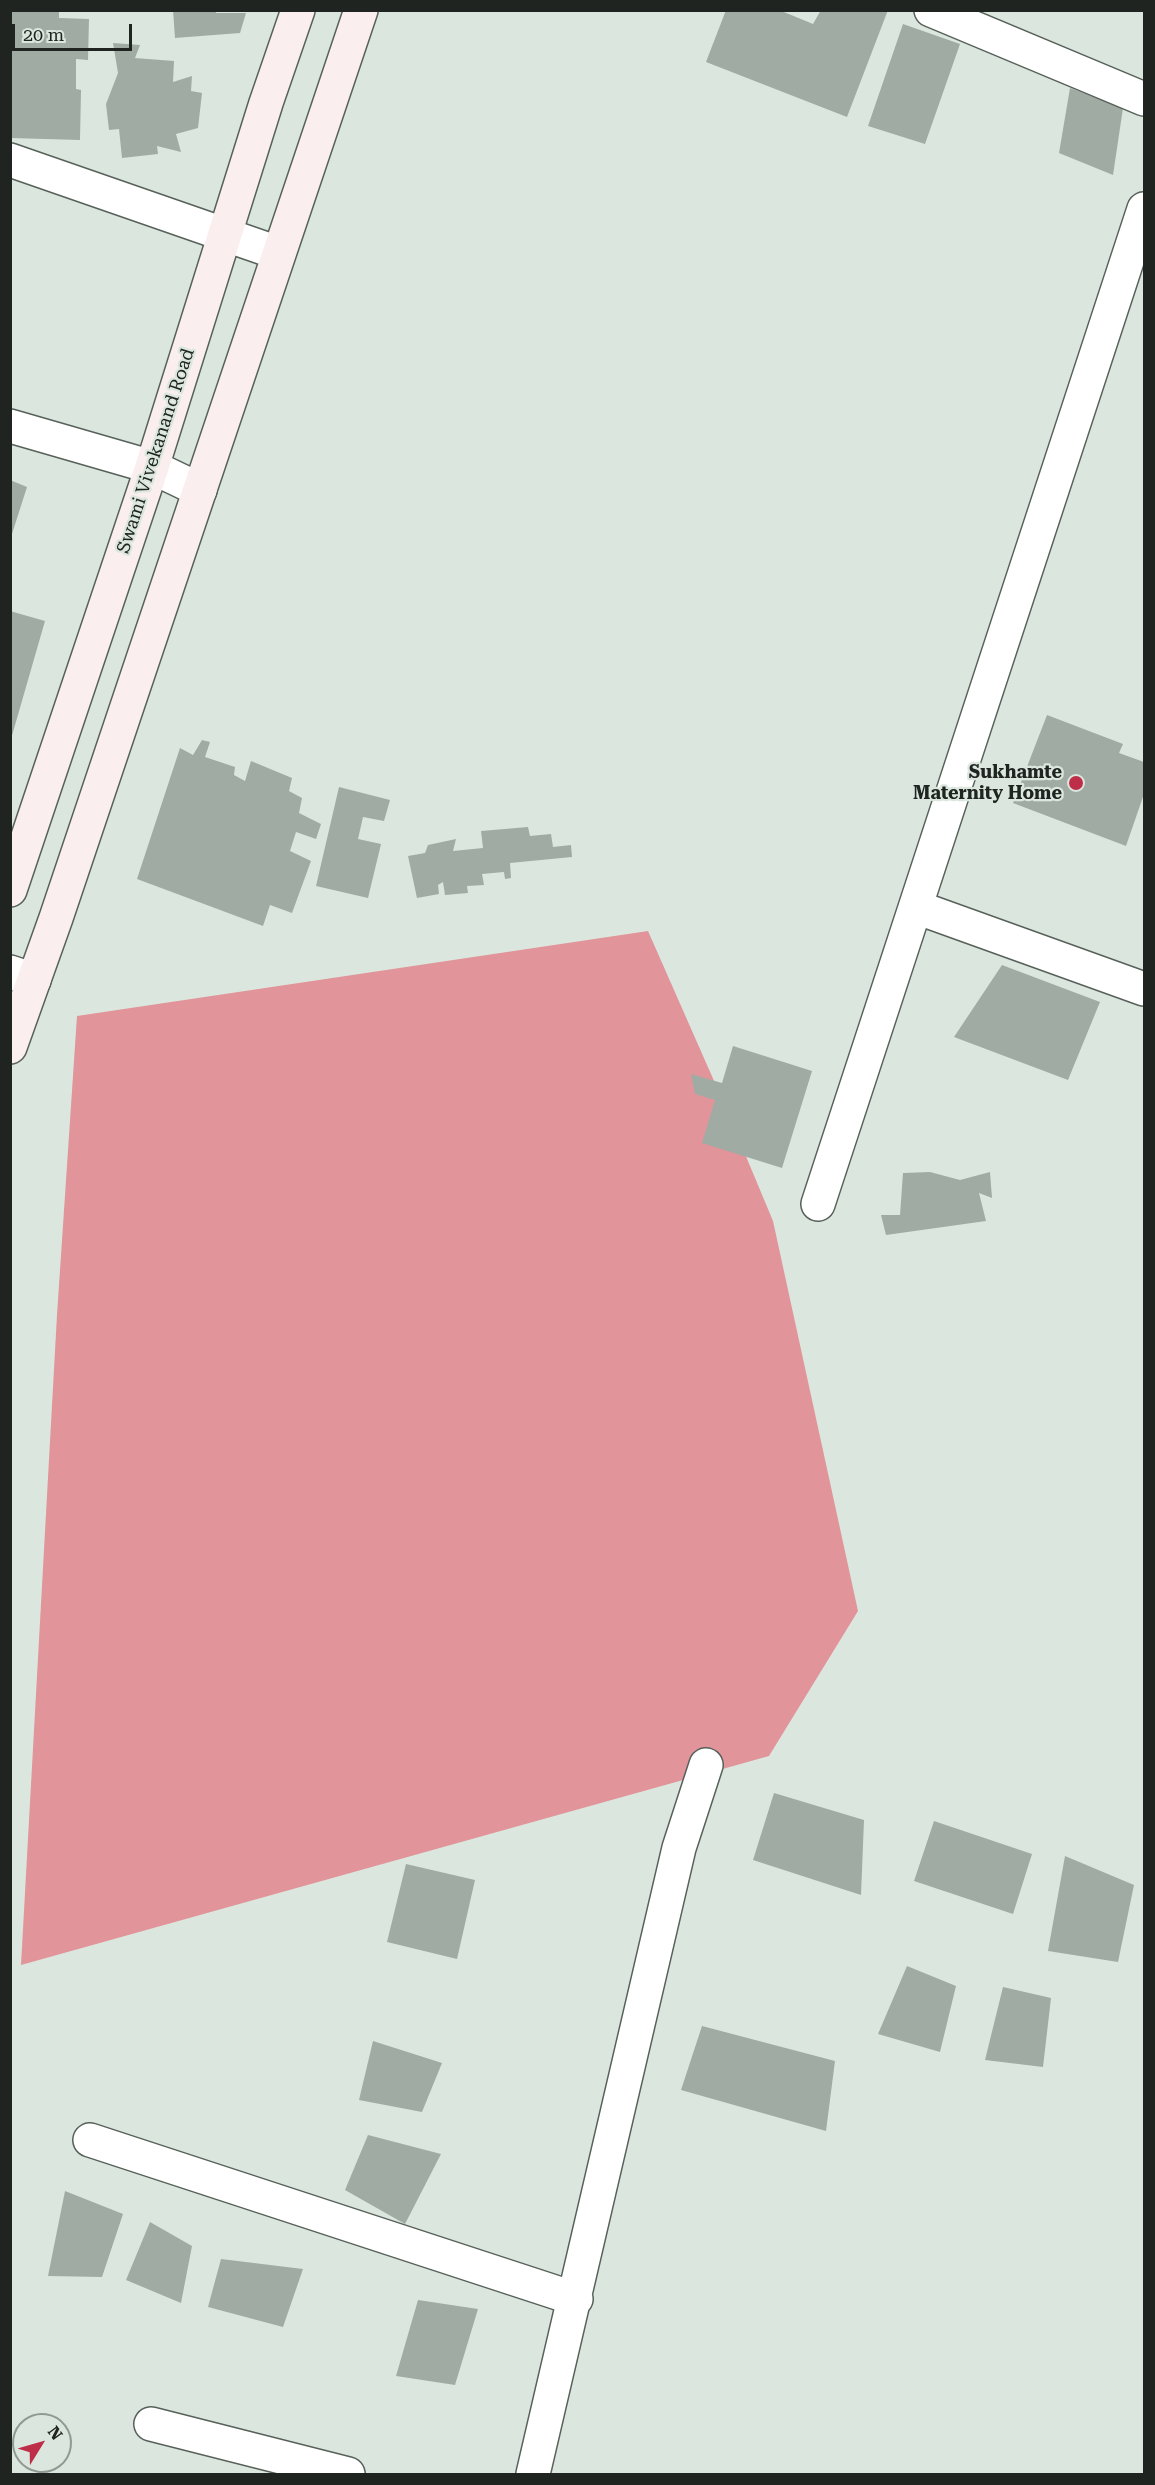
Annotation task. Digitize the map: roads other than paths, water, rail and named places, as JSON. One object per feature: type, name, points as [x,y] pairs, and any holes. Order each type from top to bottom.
[{"type":"main road","name":"Swami Vivekanand Road","points":[[10,890],[152,467],[224,235],[298,10]]},
{"type":"main road","points":[[10,1047],[22,976],[200,490],[361,10]]},
{"type":"street","points":[[931,10],[1144,99]]},
{"type":"street","points":[[10,160],[278,253]]},
{"type":"street","points":[[818,1204],[1144,209]]},
{"type":"street","points":[[10,426],[152,467],[200,490]]},
{"type":"street","points":[[916,907],[1144,989]]},
{"type":"street","points":[[533,2475],[576,2299],[679,1848],[706,1765]]},
{"type":"street","points":[[90,2140],[576,2299]]},
{"type":"street","points":[[151,2424],[348,2475]]},
{"type":"place","name":"Sukhamte Maternity Home","points":[[1076,783]]}]
